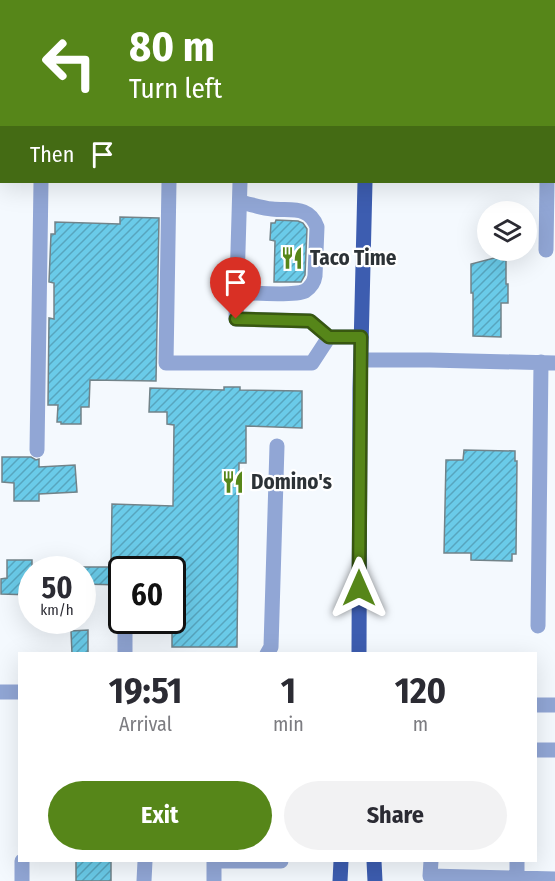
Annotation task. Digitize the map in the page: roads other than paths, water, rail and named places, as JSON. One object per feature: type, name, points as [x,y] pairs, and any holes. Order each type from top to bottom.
[{"type":"main road","points":[[359,652],[361,337],[365,183]]},
{"type":"main road","points":[[340,881],[341,862]]},
{"type":"main road","points":[[374,862],[375,881]]},
{"type":"street","points":[[38,450],[41,183]]},
{"type":"street","points":[[169,183],[166,363],[312,363],[329,337]]},
{"type":"street","points":[[240,183],[236,319],[310,321],[329,337],[361,337]]},
{"type":"street","points":[[546,250],[547,183]]},
{"type":"street","points":[[237,292],[298,293],[310,288],[315,276],[317,227],[315,221],[303,212],[272,209],[240,202]]},
{"type":"street","points":[[361,360],[548,363],[538,626]]},
{"type":"street","points":[[268,652],[271,647],[276,446]]},
{"type":"street","points":[[125,634],[125,652]]},
{"type":"street","points":[[0,692],[18,692]]},
{"type":"street","points":[[537,705],[555,705]]},
{"type":"street","points":[[537,750],[555,750]]},
{"type":"street","points":[[22,862],[22,881]]},
{"type":"street","points":[[144,881],[145,862]]},
{"type":"street","points":[[214,862],[214,881]]},
{"type":"street","points":[[517,862],[517,878]]},
{"type":"street","points":[[430,873],[555,879]]},
{"type":"place","name":"Taco Time","points":[[292,258]]},
{"type":"place","name":"Domino's","points":[[233,482]]}]
